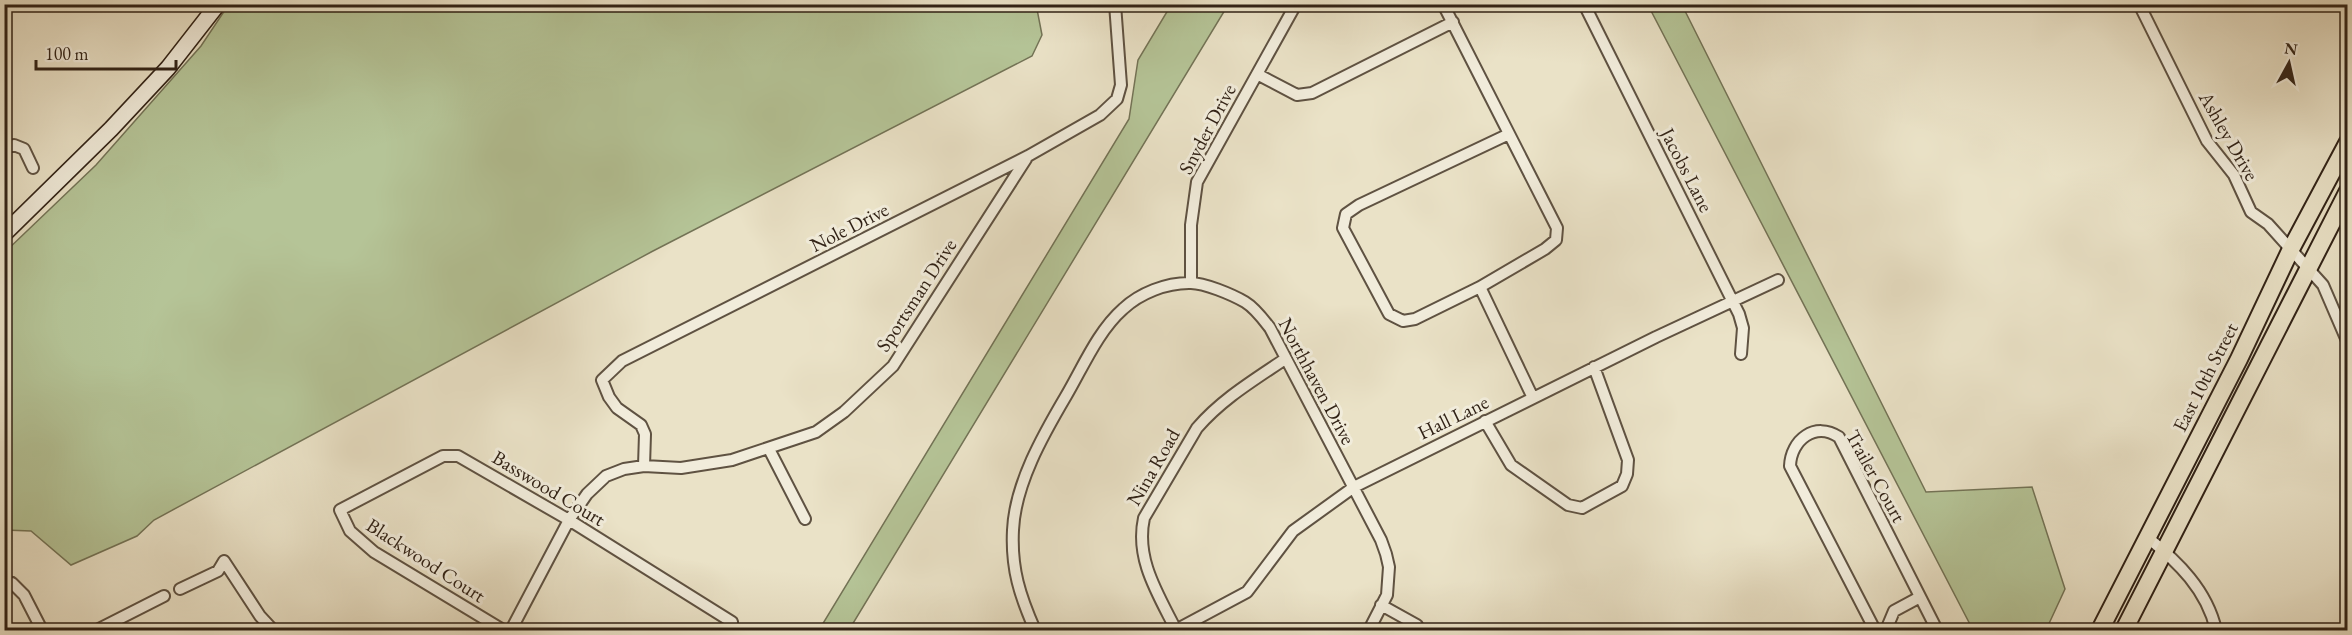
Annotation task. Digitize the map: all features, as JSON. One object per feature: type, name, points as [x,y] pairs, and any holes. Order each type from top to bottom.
[{"type":"main road","name":"East 10th Street","points":[[2100,630],[2239,359],[2291,249],[2346,147]]},
{"type":"main road","points":[[2124,630],[2348,191]]},
{"type":"street","name":"Nole Drive","points":[[644,466],[645,434],[641,425],[617,408],[609,397],[602,380],[622,361],[1028,156],[1100,115],[1117,99],[1121,86],[1115,4]]},
{"type":"street","name":"Snyder Drive","points":[[1191,282],[1191,225],[1197,182],[1296,4]]},
{"type":"street","points":[[1443,4],[1557,228],[1556,240],[1545,249],[1480,287],[1415,319],[1404,321],[1389,314],[1343,228],[1346,214],[1359,205],[1509,134]]},
{"type":"street","name":"Jacobs Lane","points":[[1584,4],[1733,302],[1743,328],[1742,354]]},
{"type":"street","name":"Ashley Drive","points":[[2139,4],[2207,141],[2234,175],[2251,212],[2268,224],[2307,270],[2323,285],[2348,343]]},
{"type":"street","points":[[4,234],[111,129],[168,68],[210,8]]},
{"type":"street","points":[[1257,74],[1297,95],[1312,93],[1453,22]]},
{"type":"street","points":[[4,148],[15,145],[24,149],[33,168]]},
{"type":"street","name":"Sportsman Drive","points":[[511,630],[569,520],[587,495],[606,477],[624,469],[644,466],[681,468],[732,460],[816,432],[844,412],[893,366],[1028,156]]},
{"type":"street","name":"Hall Lane","points":[[1176,630],[1247,592],[1293,531],[1354,488],[1594,367],[1778,279]]},
{"type":"street","name":"Northhaven Drive","points":[[1035,630],[1016,583],[1013,528],[1018,499],[1040,440],[1102,334],[1122,309],[1157,288],[1191,282],[1228,294],[1246,303],[1270,328],[1381,540],[1387,560],[1388,595],[1370,630]]},
{"type":"street","points":[[1480,287],[1533,398]]},
{"type":"street","name":"Nina Road","points":[[1176,630],[1144,560],[1141,530],[1144,518],[1197,428],[1207,416],[1226,398],[1285,359]]},
{"type":"street","points":[[1485,421],[1511,465],[1568,506],[1582,508],[1622,486],[1627,474],[1628,460],[1594,367]]},
{"type":"street","name":"Trailer Court","points":[[1875,630],[1792,474],[1790,459],[1793,450],[1804,437],[1818,430],[1825,430],[1839,437],[1936,630]]},
{"type":"street","points":[[769,449],[805,519]]},
{"type":"street","name":"Basswood Court","points":[[340,510],[443,456],[458,456],[569,520],[732,622]]},
{"type":"street","name":"Blackwood Court","points":[[340,510],[350,531],[374,552],[503,630]]},
{"type":"street","points":[[2147,537],[2180,564],[2209,605],[2216,630]]},
{"type":"street","points":[[180,588],[218,571],[224,561],[260,616],[273,630]]},
{"type":"street","points":[[4,587],[12,582],[24,595],[42,630]]},
{"type":"street","points":[[97,630],[164,596]]},
{"type":"street","points":[[1886,630],[1894,611],[1920,597]]},
{"type":"street","points":[[1381,605],[1417,625]]},
{"type":"green space","points":[[229,4],[1036,4],[1042,35],[1032,56],[653,251],[154,520],[137,536],[71,565],[31,531],[5,530],[5,252],[96,165],[201,46]]},
{"type":"green space","points":[[1171,5],[1228,5],[849,630],[819,630],[1129,119],[1138,60]]},
{"type":"green space","points":[[1648,5],[1682,5],[1926,492],[2032,487],[2065,589],[2046,630],[1973,630]]}]
